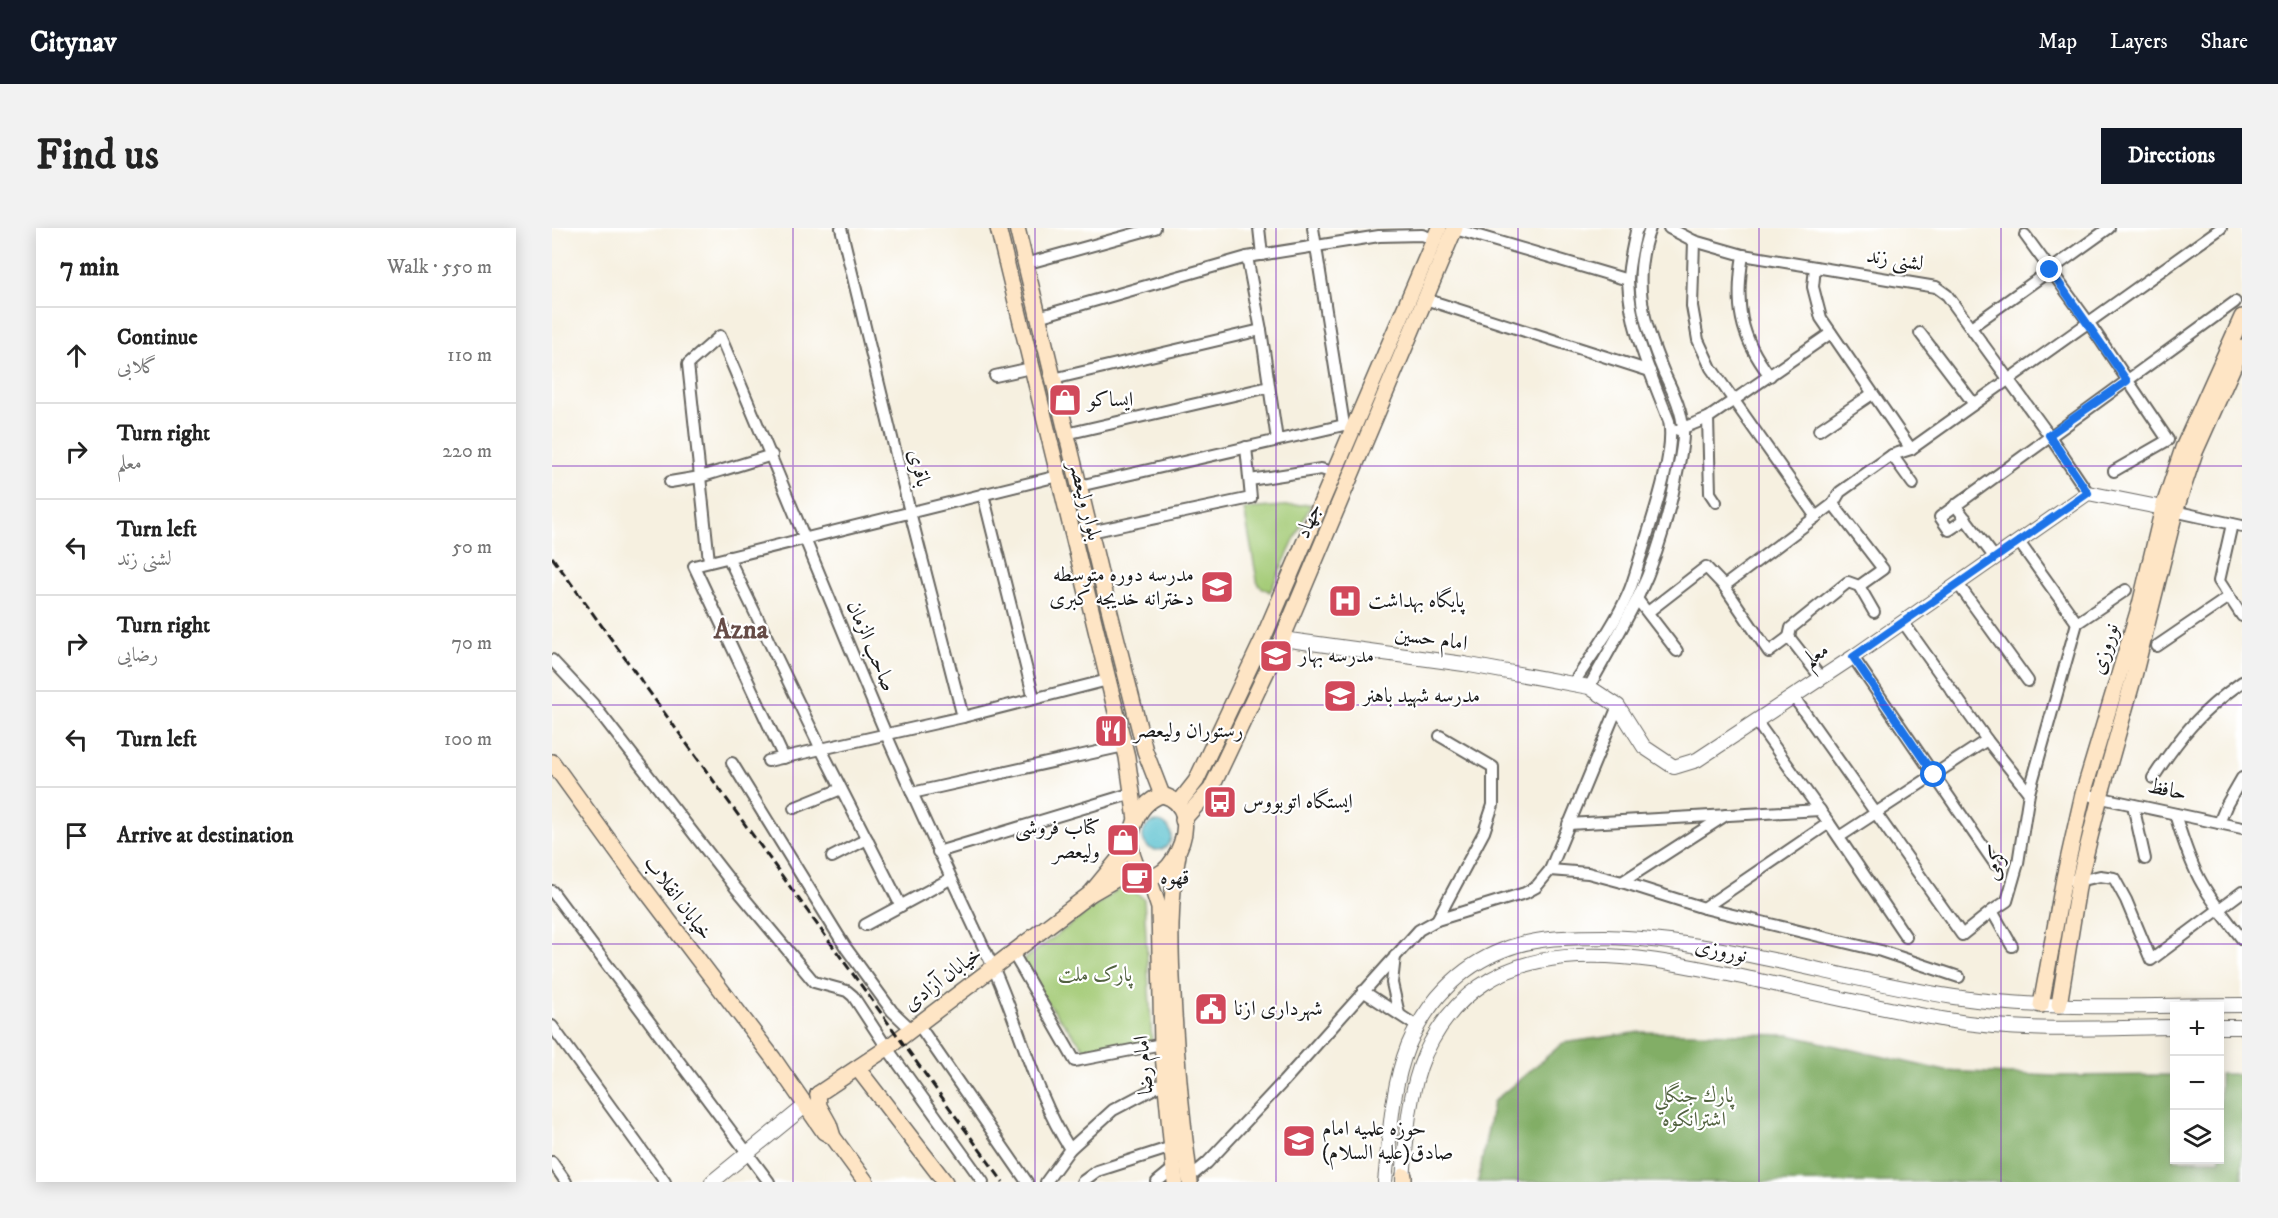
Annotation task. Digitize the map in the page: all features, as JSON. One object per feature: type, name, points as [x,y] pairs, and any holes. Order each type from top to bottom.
[{"type":"main road","name":"بلوار ولیعصر","points":[[998,228],[1126,752],[1136,820]]},
{"type":"main road","name":"بلوار ولیعصر","points":[[1017,228],[1090,532],[1146,751],[1162,795]]},
{"type":"main road","name":"جهاد","points":[[1183,820],[1211,789],[1282,639],[1455,228]]},
{"type":"main road","name":"جهاد","points":[[1178,804],[1196,781],[1262,641],[1334,473],[1348,427],[1376,375],[1436,233]]},
{"type":"main road","name":"نوروزی","points":[[2041,1005],[2071,880],[2100,797],[2133,680],[2183,448],[2242,317]]},
{"type":"main road","name":"نوروزی","points":[[2059,1005],[2071,880],[2083,794],[2169,510],[2242,347]]},
{"type":"main road","points":[[1031,368],[1049,364]]},
{"type":"main road","points":[[1376,375],[1391,382]]},
{"type":"main road","points":[[1313,522],[1328,530]]},
{"type":"main road","points":[[1126,752],[1146,751]]},
{"type":"main road","name":"خیابان انقلاب","points":[[555,771],[773,1058],[824,1132],[833,1137]]},
{"type":"main road","points":[[1196,781],[1211,789]]},
{"type":"main road","points":[[1090,894],[1131,844],[1136,820],[1145,805],[1162,795],[1171,797],[1178,804],[1183,820],[1183,841],[1178,855],[1165,945]]},
{"type":"main road","points":[[1131,844],[1159,908],[1165,945]]},
{"type":"main road","points":[[1143,871],[1153,876],[1162,873],[1178,855]]},
{"type":"main road","points":[[1090,894],[1143,871]]},
{"type":"main road","name":"خیابان آزادی","points":[[818,1095],[858,1069],[1090,894]]},
{"type":"main road","name":"امام رضا","points":[[1165,945],[1162,1044],[1172,1147],[1182,1178]]},
{"type":"main road","name":"امام رضا","points":[[1165,945],[1175,1040],[1182,1178]]},
{"type":"main road","name":"خیابان انقلاب","points":[[773,1058],[804,1088],[818,1095],[819,1106],[833,1137],[866,1182]]},
{"type":"main road","points":[[858,1069],[945,1182]]},
{"type":"street","name":"باقری","points":[[841,228],[963,717]]},
{"type":"street","points":[[1025,264],[1155,228]]},
{"type":"street","points":[[1258,228],[1262,255]]},
{"type":"street","points":[[1079,486],[1246,447],[1348,427],[1313,228]]},
{"type":"street","points":[[1455,228],[1628,280]]},
{"type":"street","points":[[1573,684],[1628,593],[1653,518],[1670,446],[1671,432],[1635,329],[1628,280],[1638,228]]},
{"type":"street","points":[[1589,687],[1637,599],[1658,546],[1673,492],[1683,429],[1678,406],[1652,344],[1642,304],[1639,272],[1643,247],[1650,228]]},
{"type":"street","name":"لشنی زند","points":[[1669,228],[1695,241],[1743,255],[1936,287],[1947,295],[1971,327],[2088,493]]},
{"type":"street","points":[[1971,327],[2109,228]]},
{"type":"street","points":[[1724,586],[1833,504],[1840,492],[1892,455],[1911,448],[1974,405],[2221,228]]},
{"type":"street","points":[[1038,317],[1247,257],[1378,232],[1422,235],[1436,233]]},
{"type":"street","points":[[2025,235],[2089,323],[2168,440],[2114,471]]},
{"type":"street","points":[[1695,241],[1692,306],[1698,340],[1711,368],[1816,517]]},
{"type":"street","points":[[1743,255],[1739,278],[1742,326],[1754,355],[1770,376]]},
{"type":"street","points":[[1247,257],[1278,440]]},
{"type":"street","points":[[1815,267],[1813,287],[1821,318],[1911,448]]},
{"type":"street","points":[[1425,299],[1650,371]]},
{"type":"street","points":[[1966,519],[1949,530],[1940,517],[2049,435],[2235,302]]},
{"type":"street","points":[[1053,379],[1261,330]]},
{"type":"street","points":[[1671,432],[1708,418],[1831,333]]},
{"type":"street","points":[[1920,333],[1974,405]]},
{"type":"street","name":"صاحب الزمان","points":[[700,477],[688,364],[720,336],[772,455],[886,734],[950,879],[993,968],[1055,1125],[1070,1149]]},
{"type":"street","points":[[995,376],[1031,368]]},
{"type":"street","points":[[1066,434],[1269,387]]},
{"type":"street","points":[[1819,430],[1872,394]]},
{"type":"street","points":[[1708,418],[1710,493],[1716,502]]},
{"type":"street","points":[[1090,532],[1251,498],[1246,447]]},
{"type":"street","points":[[670,482],[700,477],[772,455]]},
{"type":"street","points":[[1892,455],[1912,484]]},
{"type":"street","points":[[1250,480],[1321,469],[1334,473]]},
{"type":"street","points":[[784,758],[694,566],[1058,476]]},
{"type":"street","points":[[700,477],[710,561]]},
{"type":"street","points":[[2088,493],[2237,525],[2219,581],[2242,616]]},
{"type":"street","name":"معلم","points":[[1573,684],[1589,687],[1618,706],[1644,747],[1674,767],[1697,760],[1853,657],[2088,493]]},
{"type":"street","points":[[983,494],[1034,699]]},
{"type":"street","points":[[1833,504],[1883,569],[1859,586]]},
{"type":"street","points":[[1955,505],[1995,558]]},
{"type":"street","points":[[2019,542],[2077,623],[2126,590]]},
{"type":"street","points":[[728,557],[821,749],[901,906]]},
{"type":"street","points":[[1648,612],[1706,567],[1724,586],[1769,652],[1789,637],[1791,628],[1848,582],[1859,586],[1874,612]]},
{"type":"street","points":[[1958,584],[2028,681]]},
{"type":"street","points":[[2157,646],[2229,597]]},
{"type":"street","points":[[1637,599],[1677,651]]},
{"type":"street","points":[[1904,622],[1987,740],[2029,793]]},
{"type":"street","name":"کرمی","points":[[1793,696],[1874,814],[1962,935],[2007,901],[2018,863],[2029,793],[2077,623]]},
{"type":"street","points":[[1789,637],[1821,678]]},
{"type":"street","name":"امام حسین","points":[[1282,639],[1464,664],[1573,684]]},
{"type":"street","points":[[1853,657],[1995,864]]},
{"type":"street","points":[[552,660],[593,704],[735,887],[814,982],[847,991],[853,996],[886,1048],[983,1182]]},
{"type":"street","points":[[768,761],[963,717],[1108,680]]},
{"type":"street","points":[[2153,778],[2176,741],[2200,715],[2238,684],[2242,696]]},
{"type":"street","points":[[1157,1182],[1182,1178],[1207,1162],[1419,930],[1437,920],[1525,893],[1536,887],[1550,870],[1618,706]]},
{"type":"street","points":[[1756,721],[1830,823],[1906,937]]},
{"type":"street","points":[[1437,920],[1484,832],[1493,805],[1493,767],[1440,736]]},
{"type":"street","points":[[1839,837],[1987,740]]},
{"type":"street","points":[[912,793],[1126,752]]},
{"type":"street","points":[[732,763],[846,948],[892,1011],[915,1026],[1027,1182]]},
{"type":"street","points":[[2219,823],[2242,778]]},
{"type":"street","points":[[794,808],[841,789]]},
{"type":"street","points":[[938,852],[1133,793]]},
{"type":"street","name":"حافظ","points":[[2083,794],[2242,828]]},
{"type":"street","points":[[2133,804],[2145,859]]},
{"type":"street","points":[[1568,824],[1820,810]]},
{"type":"street","points":[[2175,814],[2184,844],[2197,874],[2219,910],[2242,939]]},
{"type":"street","points":[[1622,882],[1726,815]]},
{"type":"street","points":[[1704,908],[1830,823]]},
{"type":"street","points":[[832,857],[867,839]]},
{"type":"street","points":[[1550,870],[1588,873],[1704,908],[1881,951],[1959,976]]},
{"type":"street","points":[[2071,880],[2100,876],[2114,878],[2126,900],[2151,960],[2242,892]]},
{"type":"street","points":[[865,925],[950,879]]},
{"type":"street","points":[[552,891],[769,1182]]},
{"type":"street","points":[[1992,911],[2012,946]]},
{"type":"street","name":"نوروزی","points":[[1385,1182],[1393,1106],[1399,1074],[1418,1027],[1447,986],[1484,958],[1534,941],[1563,937],[1636,938],[1690,944],[1954,997],[2014,1004],[2242,1005]]},
{"type":"street","points":[[1013,953],[1075,1061],[1162,1044]]},
{"type":"street","name":"نوروزی","points":[[1404,1180],[1416,1079],[1435,1036],[1463,1001],[1480,986],[1514,968],[1537,960],[1603,955],[1643,958],[1948,1020],[1992,1026],[2038,1029],[2170,1027]]},
{"type":"street","points":[[1395,956],[1392,983],[1399,1014]]},
{"type":"street","points":[[1363,991],[1418,1027]]},
{"type":"street","points":[[2151,1028],[2152,1005]]},
{"type":"street","points":[[552,1026],[665,1182]]},
{"type":"street","points":[[2224,1027],[2242,1027]]},
{"type":"street","points":[[1046,1182],[1070,1149],[1113,1110],[1166,1082]]},
{"type":"street","points":[[712,1182],[805,1106]]},
{"type":"street","points":[[1082,1182],[1097,1171],[1172,1147]]},
{"type":"street","points":[[552,1162],[566,1182]]},
{"type":"green space","points":[[1311,504],[1270,592],[1258,585],[1244,509]]},
{"type":"green space","name":"پارک ملت","points":[[1125,884],[1144,899],[1152,1042],[1087,1052],[1017,965]]},
{"type":"green space","name":"پارك جنگلي اشترانكوه","points":[[1641,1032],[1789,1035],[1945,1071],[2055,1076],[2170,1075],[2170,1164],[2224,1164],[2224,1074],[2242,1074],[2242,1182],[1478,1182],[1493,1102],[1563,1043]]},
{"type":"water","points":[[1157,822],[1167,826],[1171,836],[1167,846],[1157,850],[1147,846],[1143,836],[1147,826]]},
{"type":"railway","points":[[552,557],[1003,1182]]},
{"type":"place","name":"ایساکو","points":[[1065,400]]},
{"type":"place","name":"مدرسه دوره متوسطه دخترانه خدیجه کبری","points":[[1217,587]]},
{"type":"place","name":"پایگاه بهداشت","points":[[1345,601]]},
{"type":"place","name":"مدرسه بهار","points":[[1276,656]]},
{"type":"place","name":"مدرسه شهید باهنر","points":[[1340,696]]},
{"type":"place","name":"رستوران ولیعصر","points":[[1111,731]]},
{"type":"place","name":"ایستگاه اتوبووس","points":[[1220,802]]},
{"type":"place","name":"کتاب فروشی ولیعصر","points":[[1123,840]]},
{"type":"place","name":"قهوه","points":[[1137,878]]},
{"type":"place","name":"شهرداری ازنا","points":[[1211,1009]]},
{"type":"place","name":"حوزه علمیه امام صادق(علیه السلام)","points":[[1299,1141]]},
{"type":"district","name":"Azna","points":[[741,630]]},
{"type":"route","points":[[1934,775],[1853,657],[2088,493],[2049,435],[2127,381],[2089,323],[2050,270]]}]
